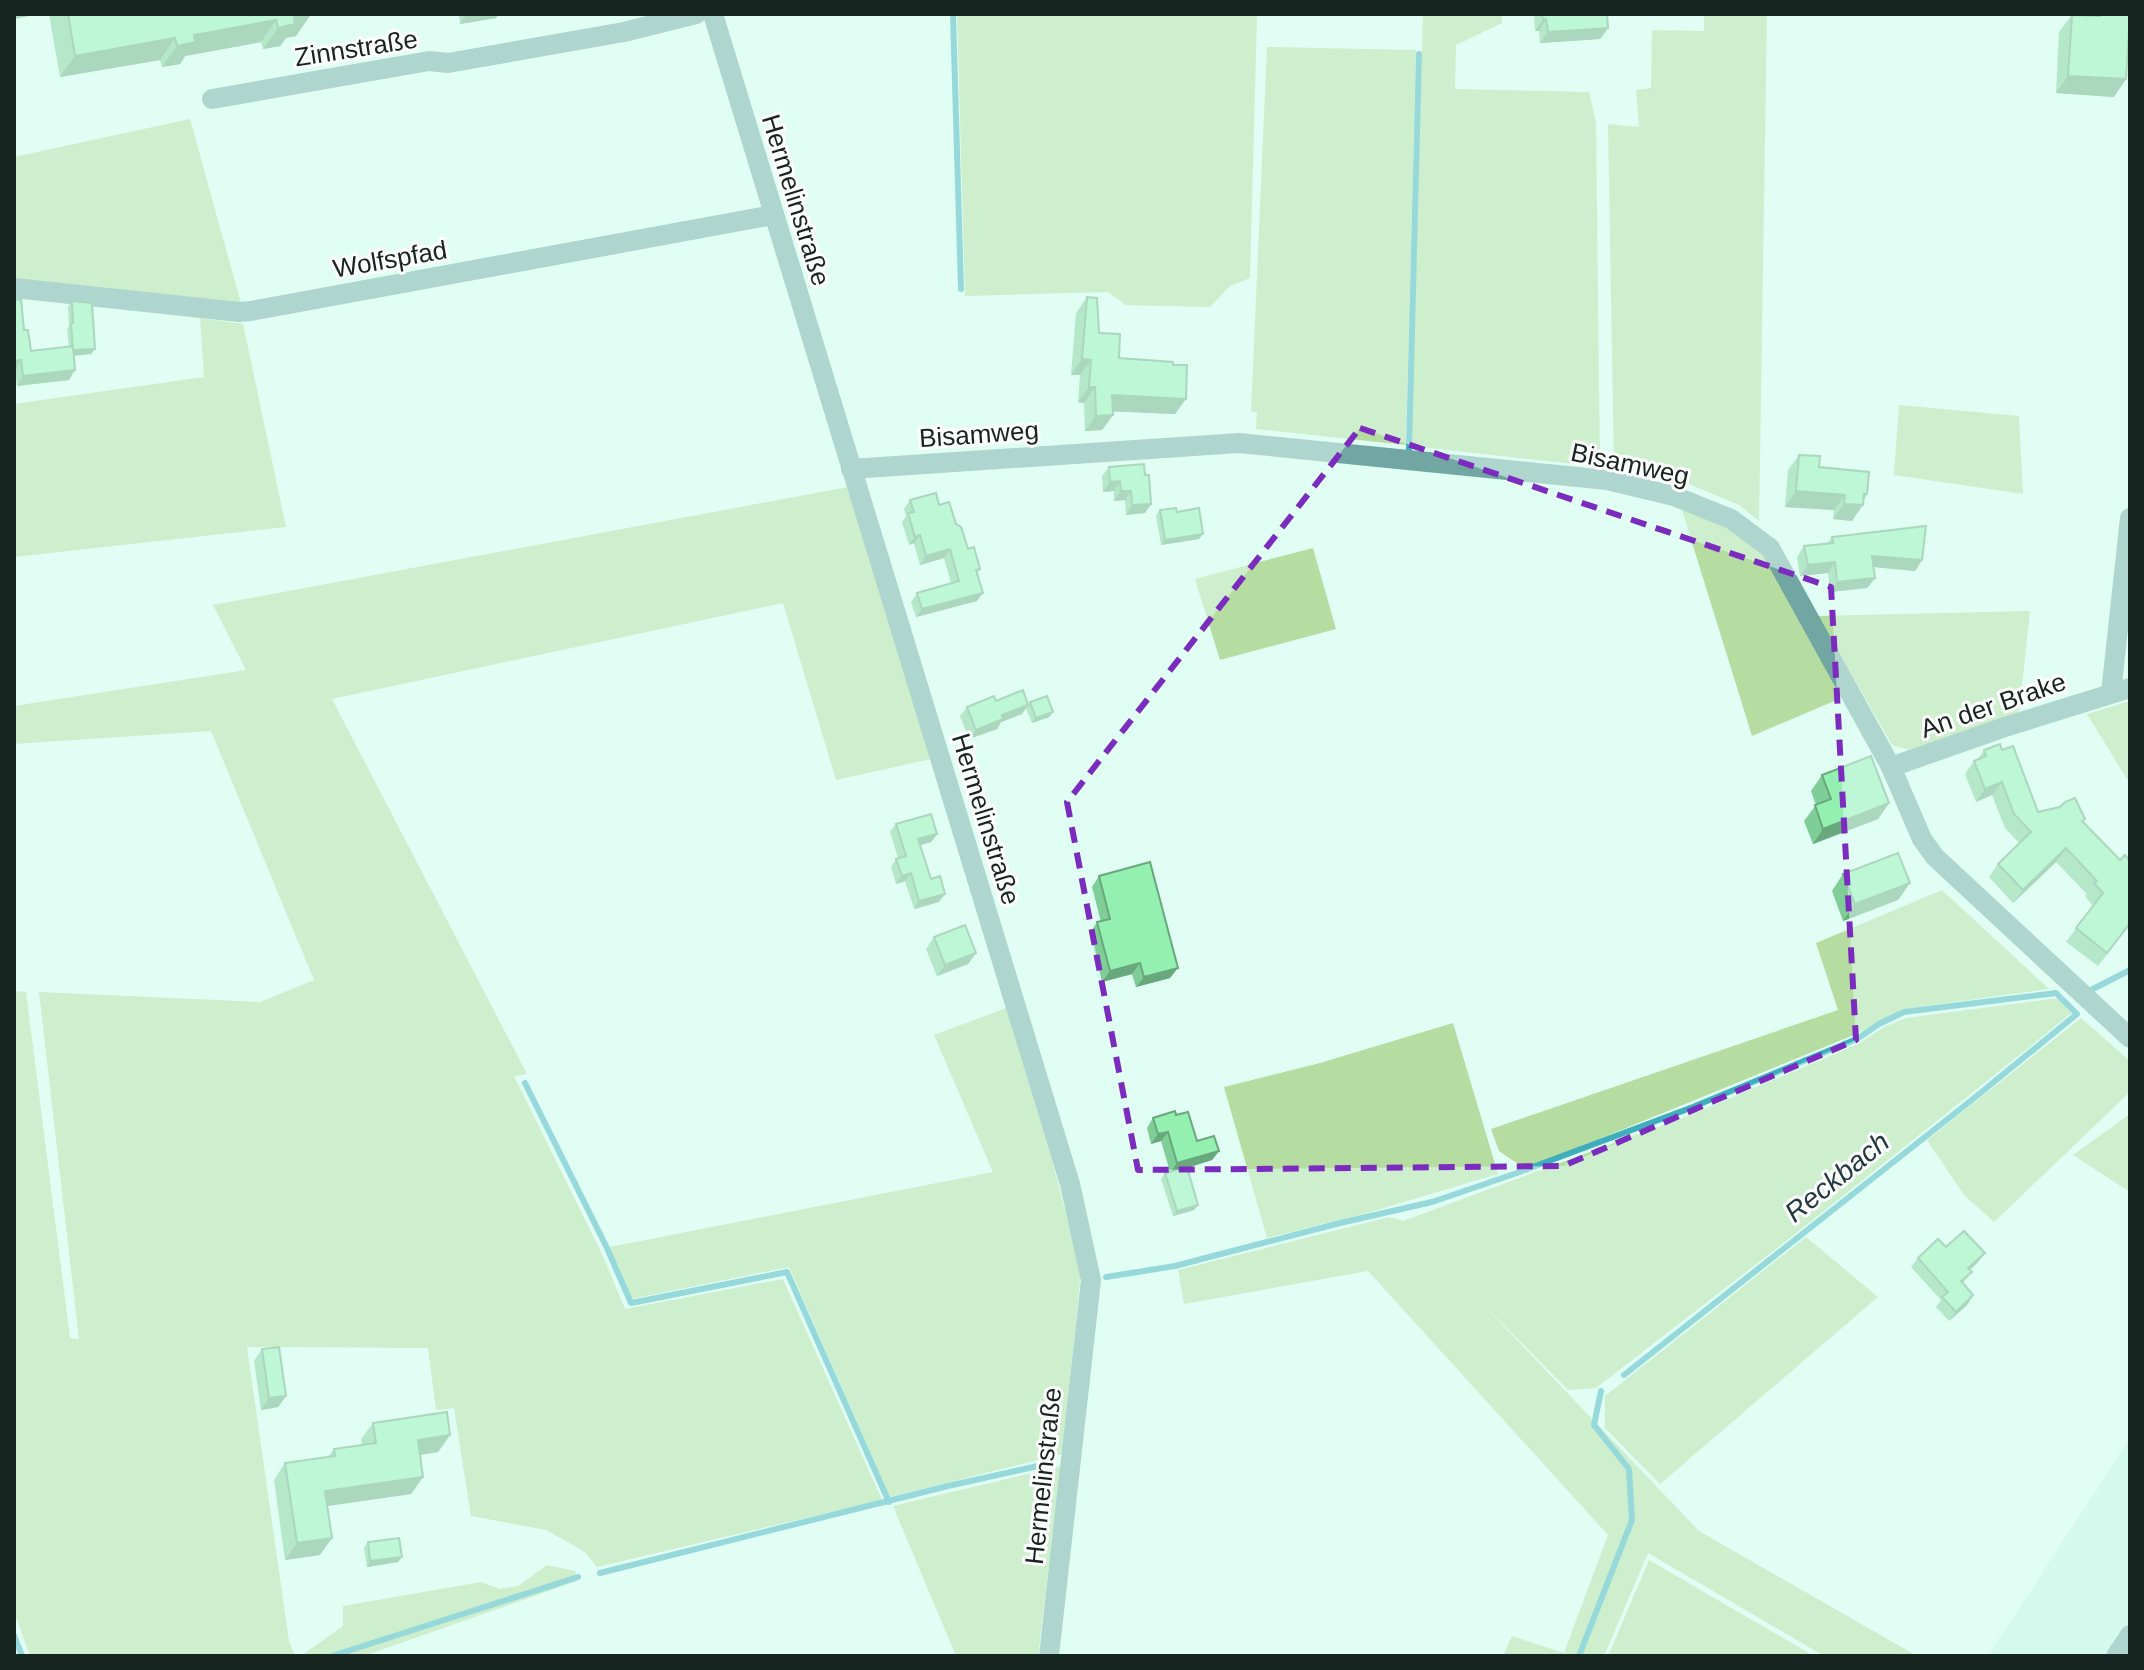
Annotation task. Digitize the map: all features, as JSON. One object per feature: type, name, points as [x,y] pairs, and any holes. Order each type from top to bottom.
[{"type":"street","name":"Zinnstraße","points":[[212,99],[429,61],[448,63],[622,23],[696,14]]},
{"type":"street","name":"Hermelinstraße","points":[[713,14],[1070,1184],[1091,1280],[1049,1656]]},
{"type":"street","name":"Wolfspfad","points":[[14,288],[251,311],[773,215]]},
{"type":"street","name":"Bisamweg","points":[[851,469],[1239,443],[1607,480],[1674,496],[1731,519],[1770,548],[1891,767],[1922,839],[1935,857],[2130,1038]]},
{"type":"street","name":"An der Brake","points":[[1891,767],[2121,690],[2130,518]]},
{"type":"street","points":[[2116,1656],[2130,1635]]},
{"type":"highlighted area","points":[[1360,428],[1831,587],[1856,1040],[1563,1166],[1138,1170],[1067,802]]},
{"type":"shaded area","points":[[2130,1438],[2130,1656],[1988,1656]]},
{"type":"green space","points":[[957,14],[1257,14],[1250,278],[1230,286],[1210,307],[1126,305],[1108,292],[965,296]]},
{"type":"green space","points":[[1423,14],[1502,14],[1502,23],[1456,45],[1455,89],[1589,92],[1596,123],[1600,467],[1411,446]]},
{"type":"green space","points":[[1704,14],[1767,14],[1759,521],[1739,505],[1677,479],[1614,469],[1608,124],[1639,127],[1636,90],[1651,88],[1652,30],[1704,31]]},
{"type":"green space","points":[[1267,47],[1416,50],[1406,445],[1256,429],[1257,412],[1251,412]]},
{"type":"green space","points":[[190,119],[242,307],[14,281],[14,157]]},
{"type":"green space","points":[[200,318],[243,324],[286,527],[14,557],[14,404],[204,377]]},
{"type":"green space","points":[[1899,405],[2019,416],[2023,494],[1894,475]]},
{"type":"green space","points":[[848,487],[931,759],[836,780],[783,603],[332,699],[527,1074],[514,1076],[602,1254],[625,1309],[783,1279],[882,1500],[597,1567],[585,1552],[546,1530],[471,1516],[454,1408],[436,1410],[428,1348],[247,1347],[289,1641],[295,1656],[30,1656],[14,1612],[14,991],[26,992],[70,1338],[79,1339],[39,992],[260,1002],[314,980],[211,731],[14,744],[14,706],[246,670],[213,605]]},
{"type":"green space","points":[[1681,507],[1732,528],[1765,553],[1846,696],[1752,736]]},
{"type":"green space","points":[[1313,548],[1336,629],[1220,660],[1195,579]]},
{"type":"green space","points":[[2030,611],[2019,714],[1917,752],[1892,745],[1818,616]]},
{"type":"green space","points":[[2130,701],[2130,784],[2087,714]]},
{"type":"green space","points":[[1942,890],[2049,989],[1904,1009],[1854,1035],[1538,1164],[1521,1166],[1499,1151],[1491,1129],[1838,1010],[1816,943]]},
{"type":"green space","points":[[2059,998],[2073,1012],[1596,1388],[1568,1390],[1475,1296],[1699,1531],[1917,1656],[1824,1656],[1648,1553],[1604,1656],[1503,1656],[1512,1636],[1564,1653],[1608,1535],[1368,1271],[1184,1304],[1178,1270],[1389,1217],[1403,1221],[1693,1114],[1858,1044],[1884,1027],[1906,1018]]},
{"type":"green space","points":[[1006,1008],[1052,1160],[1081,1272],[1062,1454],[890,1497],[789,1267],[631,1299],[610,1247],[993,1172],[934,1035]]},
{"type":"green space","points":[[2081,1018],[2130,1061],[2130,1092],[1994,1222],[1964,1195],[1927,1140]]},
{"type":"green space","points":[[1453,1023],[1498,1174],[1367,1213],[1267,1238],[1224,1087],[1320,1063]]},
{"type":"green space","points":[[2130,1114],[2130,1192],[2073,1155]]},
{"type":"green space","points":[[1806,1237],[1878,1297],[1660,1484],[1605,1428],[1605,1396]]},
{"type":"green space","points":[[1061,1466],[1038,1656],[956,1656],[893,1506]]},
{"type":"green space","points":[[1649,1560],[1814,1656],[1608,1656]]},
{"type":"green space","points":[[547,1565],[575,1571],[577,1581],[364,1656],[301,1656],[343,1626],[343,1606],[481,1582],[500,1589],[518,1586]]},
{"type":"building","points":[[68,14],[311,14],[294,17],[295,24],[278,28],[276,20],[194,35],[195,42],[177,46],[175,38],[75,56]]},
{"type":"building","points":[[1542,14],[1607,14],[1608,28],[1548,32]]},
{"type":"building","points":[[2130,14],[2126,79],[2068,76],[2072,15]]},
{"type":"building","points":[[1087,297],[1097,298],[1099,333],[1120,334],[1119,358],[1187,365],[1186,399],[1112,395],[1113,415],[1096,416],[1095,387],[1089,387],[1091,360],[1082,359]]},
{"type":"building","points":[[21,299],[24,330],[28,330],[31,351],[73,346],[75,370],[23,376],[21,360],[14,361],[14,300]]},
{"type":"building","points":[[72,301],[92,303],[95,349],[73,350]]},
{"type":"building","points":[[1799,455],[1820,456],[1819,467],[1869,472],[1863,505],[1844,504],[1845,495],[1796,491]]},
{"type":"building","points":[[1144,464],[1145,475],[1149,475],[1151,504],[1132,505],[1131,491],[1121,491],[1120,481],[1110,482],[1109,467]]},
{"type":"building","points":[[936,493],[939,505],[949,502],[968,549],[974,547],[980,569],[976,570],[983,593],[922,609],[917,593],[959,581],[950,549],[926,556],[920,535],[915,537],[908,513],[914,512],[910,500]]},
{"type":"building","points":[[1176,508],[1177,512],[1199,508],[1203,534],[1165,540],[1160,510]]},
{"type":"building","points":[[1926,526],[1922,560],[1872,556],[1875,578],[1837,582],[1835,562],[1808,565],[1804,546],[1833,543],[1832,537]]},
{"type":"building","points":[[1023,690],[1028,705],[976,730],[967,707],[994,696],[996,701]]},
{"type":"building","points":[[1047,696],[1053,712],[1036,718],[1030,702]]},
{"type":"building","points":[[2000,744],[2002,750],[2013,746],[2038,812],[2060,807],[2075,798],[2085,819],[2082,821],[2120,860],[2125,855],[2130,861],[2130,923],[2107,953],[2076,928],[2103,893],[2094,883],[2097,881],[2066,848],[2023,890],[1998,864],[2031,832],[2014,814],[2002,782],[1985,789],[1974,761],[1986,756],[1984,750]]},
{"type":"building","points":[[1871,756],[1889,803],[1823,829],[1815,805],[1831,799],[1822,775]]},
{"type":"building","points":[[931,814],[937,834],[918,839],[931,879],[940,876],[945,894],[919,901],[911,873],[902,876],[896,859],[906,856],[896,824]]},
{"type":"building","points":[[1898,853],[1910,883],[1855,904],[1843,874]]},
{"type":"building","points":[[1150,862],[1178,968],[1144,977],[1140,963],[1110,971],[1097,922],[1110,919],[1099,876]]},
{"type":"building","points":[[965,925],[976,953],[945,965],[934,937]]},
{"type":"building","points":[[1175,1111],[1176,1115],[1188,1112],[1197,1141],[1214,1136],[1219,1151],[1177,1163],[1168,1132],[1158,1134],[1153,1118]]},
{"type":"building","points":[[1187,1167],[1198,1205],[1177,1211],[1165,1173]]},
{"type":"building","points":[[1964,1231],[1985,1253],[1968,1268],[1972,1272],[1961,1281],[1973,1295],[1956,1312],[1942,1297],[1948,1292],[1918,1258],[1938,1239],[1946,1247]]},
{"type":"building","points":[[279,1347],[286,1396],[269,1398],[262,1349]]},
{"type":"building","points":[[447,1412],[450,1435],[418,1440],[423,1477],[325,1491],[332,1538],[297,1543],[285,1463],[335,1456],[334,1449],[376,1443],[373,1423]]},
{"type":"building","points":[[399,1538],[402,1557],[370,1561],[368,1542]]},
{"type":"waterway","points":[[953,14],[961,289]]},
{"type":"waterway","points":[[1409,449],[1419,54]]},
{"type":"waterway","name":"Reckbach","points":[[2091,990],[2130,970]]},
{"type":"waterway","points":[[1106,1277],[1175,1266],[1432,1202],[1693,1107],[1857,1039],[1904,1012],[2056,993],[2077,1014],[1624,1375]]},
{"type":"waterway","points":[[525,1083],[631,1303],[787,1272],[889,1502]]},
{"type":"waterway","name":"Reckbach","points":[[1579,1656],[1632,1520],[1629,1469],[1594,1425],[1601,1391]]},
{"type":"waterway","points":[[600,1573],[1047,1464]]},
{"type":"waterway","points":[[332,1656],[578,1577]]},
{"type":"waterway","points":[[14,1635],[22,1656]]}]
